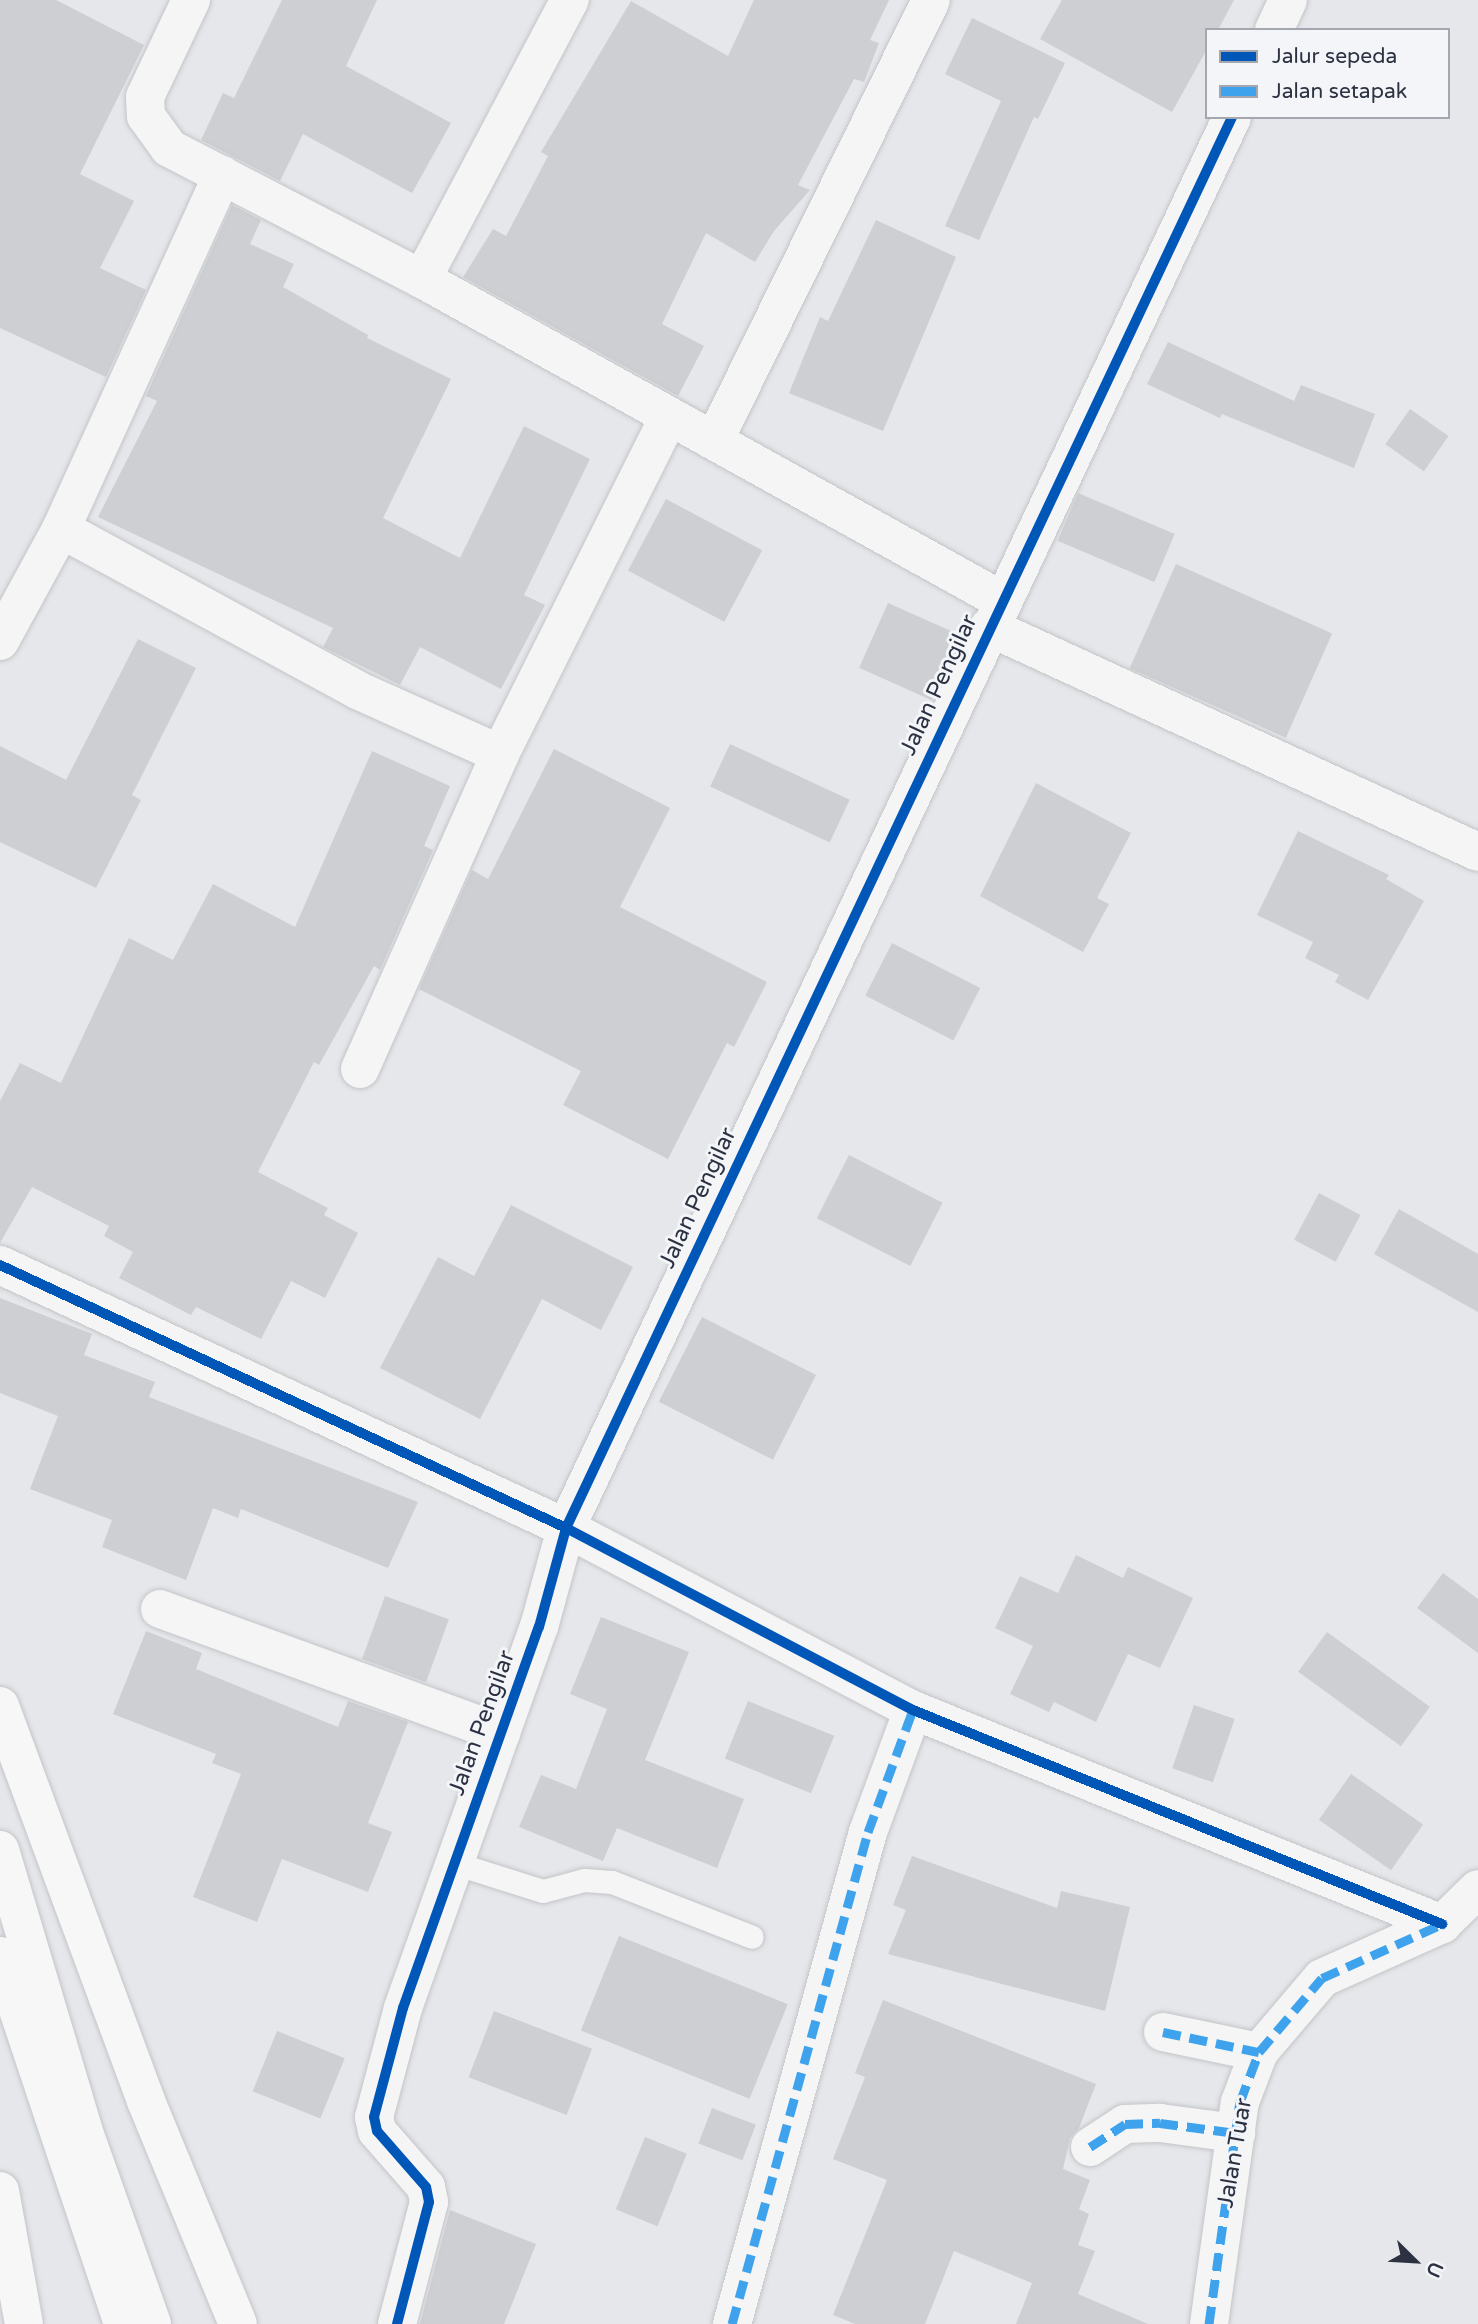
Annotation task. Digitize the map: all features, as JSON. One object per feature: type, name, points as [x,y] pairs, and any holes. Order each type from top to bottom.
[{"type":"highway","points":[[0,1706],[146,2101],[238,2324]]},
{"type":"highway","points":[[0,1850],[83,2129],[152,2324]]},
{"type":"highway","points":[[0,1956],[123,2324]]},
{"type":"highway","points":[[0,2190],[24,2324]]},
{"type":"street","points":[[191,0],[145,97],[146,116],[169,148],[422,279],[668,419],[714,441],[996,614],[1478,852]]},
{"type":"street","points":[[422,279],[570,0]]},
{"type":"street","points":[[714,441],[932,0]]},
{"type":"street","points":[[1275,28],[1288,0]]},
{"type":"street","name":"Jalan Pengilar","points":[[397,2324],[429,2202],[426,2187],[377,2131],[374,2117],[403,2008],[539,1627],[566,1528],[1231,119]]},
{"type":"street","points":[[0,641],[61,529],[222,175]]},
{"type":"street","points":[[360,1069],[500,754],[668,419]]},
{"type":"street","points":[[61,529],[357,690],[500,754]]},
{"type":"street","points":[[0,1265],[566,1528],[913,1710],[1442,1924]]},
{"type":"street","points":[[160,1609],[501,1733]]},
{"type":"street","points":[[732,2324],[868,1832],[913,1710]]},
{"type":"street","name":"Jalan Tuar","points":[[1209,2324],[1240,2102],[1259,2052],[1322,1978],[1442,1924],[1478,1889]]},
{"type":"street","points":[[1163,2032],[1259,2052]]},
{"type":"street","points":[[1090,2147],[1125,2124],[1160,2123],[1236,2133]]},
{"type":"lane","points":[[454,1863],[543,1891],[584,1880],[612,1882],[752,1937]]},
{"type":"building","points":[[0,0],[56,0],[144,45],[80,174],[134,201],[100,268],[146,290],[106,377],[0,328]]},
{"type":"building","points":[[282,0],[377,0],[346,66],[451,123],[412,193],[303,134],[280,181],[201,140],[223,93],[234,98]]},
{"type":"building","points":[[754,0],[889,0],[870,40],[879,43],[864,82],[854,79],[798,185],[810,190],[774,231],[755,262],[706,233],[662,324],[704,346],[678,396],[463,277],[493,229],[506,236],[548,156],[541,152],[631,1],[728,56]]},
{"type":"building","points":[[1062,0],[1234,0],[1219,28],[1205,28],[1205,53],[1172,112],[1040,39]]},
{"type":"building","points":[[972,18],[1065,63],[1038,119],[1034,117],[979,240],[945,226],[1001,101],[945,74]]},
{"type":"building","points":[[232,205],[261,220],[250,244],[294,264],[283,287],[368,335],[367,338],[451,379],[383,518],[460,558],[524,426],[590,459],[524,595],[545,605],[501,689],[420,647],[400,685],[323,647],[333,628],[98,517],[157,401],[146,396]]},
{"type":"building","points":[[876,220],[956,257],[883,431],[789,393],[820,317],[828,321]]},
{"type":"building","points":[[1168,342],[1294,401],[1301,385],[1375,414],[1354,468],[1222,414],[1220,418],[1147,384]]},
{"type":"building","points":[[1410,409],[1449,436],[1424,471],[1385,444]]},
{"type":"building","points":[[1078,493],[1175,534],[1154,582],[1058,541]]},
{"type":"building","points":[[666,499],[762,550],[724,622],[628,571]]},
{"type":"building","points":[[1176,564],[1332,634],[1286,738],[1130,668]]},
{"type":"building","points":[[888,603],[961,636],[932,700],[859,668]]},
{"type":"building","points":[[138,639],[196,668],[132,795],[141,800],[96,888],[0,842],[0,746],[66,780]]},
{"type":"building","points":[[730,744],[850,800],[830,842],[710,787]]},
{"type":"building","points":[[554,749],[670,808],[620,907],[767,982],[734,1047],[727,1043],[668,1159],[563,1105],[581,1071],[419,989],[472,870],[488,879]]},
{"type":"building","points":[[372,751],[450,786],[424,846],[433,850],[380,970],[374,966],[319,1065],[314,1062],[258,1172],[328,1208],[324,1215],[358,1233],[325,1298],[291,1281],[261,1339],[196,1307],[191,1315],[119,1278],[133,1252],[104,1236],[109,1226],[32,1187],[0,1243],[0,1101],[20,1063],[61,1083],[129,938],[173,960],[213,884],[295,927]]},
{"type":"building","points":[[1036,783],[1131,833],[1097,898],[1109,904],[1083,952],[980,896]]},
{"type":"building","points":[[1298,831],[1389,875],[1386,879],[1424,901],[1368,1000],[1335,982],[1339,975],[1305,958],[1313,942],[1257,915]]},
{"type":"building","points":[[892,943],[980,988],[953,1041],[865,996]]},
{"type":"building","points":[[849,1155],[943,1203],[910,1266],[817,1218]]},
{"type":"building","points":[[1319,1193],[1360,1215],[1336,1262],[1294,1240]]},
{"type":"building","points":[[511,1205],[633,1267],[601,1330],[542,1299],[480,1419],[380,1368],[438,1257],[474,1276]]},
{"type":"building","points":[[1399,1209],[1478,1254],[1478,1312],[1374,1254]]},
{"type":"building","points":[[0,1298],[92,1334],[84,1355],[155,1382],[149,1397],[418,1502],[388,1568],[241,1509],[238,1518],[213,1508],[186,1580],[102,1547],[112,1520],[30,1489],[58,1416],[0,1393]]},
{"type":"building","points":[[702,1317],[816,1375],[773,1460],[659,1402]]},
{"type":"building","points":[[1076,1555],[1123,1578],[1128,1567],[1193,1598],[1160,1668],[1128,1654],[1096,1722],[1054,1702],[1049,1712],[1010,1694],[1033,1646],[995,1628],[1020,1576],[1058,1593]]},
{"type":"building","points":[[1443,1573],[1478,1599],[1478,1653],[1417,1608]]},
{"type":"building","points":[[385,1596],[449,1619],[426,1682],[362,1659]]},
{"type":"building","points":[[601,1617],[689,1652],[645,1760],[744,1799],[717,1868],[617,1828],[603,1861],[519,1827],[541,1775],[576,1789],[607,1709],[570,1694]]},
{"type":"building","points":[[146,1631],[202,1653],[196,1669],[338,1727],[348,1701],[408,1722],[368,1823],[392,1832],[368,1892],[282,1859],[257,1922],[193,1897],[241,1774],[212,1763],[216,1754],[113,1714]]},
{"type":"building","points":[[1327,1632],[1430,1707],[1401,1746],[1298,1672]]},
{"type":"building","points":[[748,1701],[834,1736],[811,1793],[725,1758]]},
{"type":"building","points":[[1194,1705],[1235,1719],[1213,1782],[1172,1768]]},
{"type":"building","points":[[1351,1774],[1423,1824],[1391,1870],[1319,1820]]},
{"type":"building","points":[[912,1856],[1057,1908],[1061,1891],[1130,1907],[1105,2011],[888,1954],[906,1910],[893,1905]]},
{"type":"building","points":[[619,1936],[788,2004],[750,2099],[581,2031]]},
{"type":"building","points":[[883,2000],[1096,2084],[1079,2128],[1070,2138],[1063,2169],[1090,2180],[1079,2209],[1089,2214],[1078,2245],[1095,2251],[1078,2294],[1148,2324],[1016,2324],[1032,2283],[954,2251],[925,2324],[855,2324],[833,2315],[887,2180],[833,2159],[865,2077],[855,2073]]},
{"type":"building","points":[[494,2011],[592,2049],[567,2115],[469,2077]]},
{"type":"building","points":[[277,2031],[345,2058],[320,2119],[253,2091]]},
{"type":"building","points":[[712,2108],[756,2125],[742,2160],[698,2143]]},
{"type":"building","points":[[645,2137],[687,2154],[658,2226],[616,2209]]},
{"type":"building","points":[[450,2210],[536,2244],[504,2324],[420,2324]]},
{"type":"marked path","points":[[732,2324],[868,1832],[913,1710]]},
{"type":"marked path","points":[[1209,2324],[1240,2102],[1259,2052],[1322,1978],[1442,1924]]},
{"type":"marked path","points":[[1163,2032],[1259,2052]]},
{"type":"marked path","points":[[1090,2147],[1125,2124],[1160,2123],[1236,2133]]},
{"type":"cycle path","points":[[397,2324],[429,2202],[426,2187],[377,2131],[374,2117],[403,2008],[539,1627],[566,1528],[1231,119]]},
{"type":"cycle path","points":[[0,1265],[566,1528],[913,1710],[1442,1924]]}]
